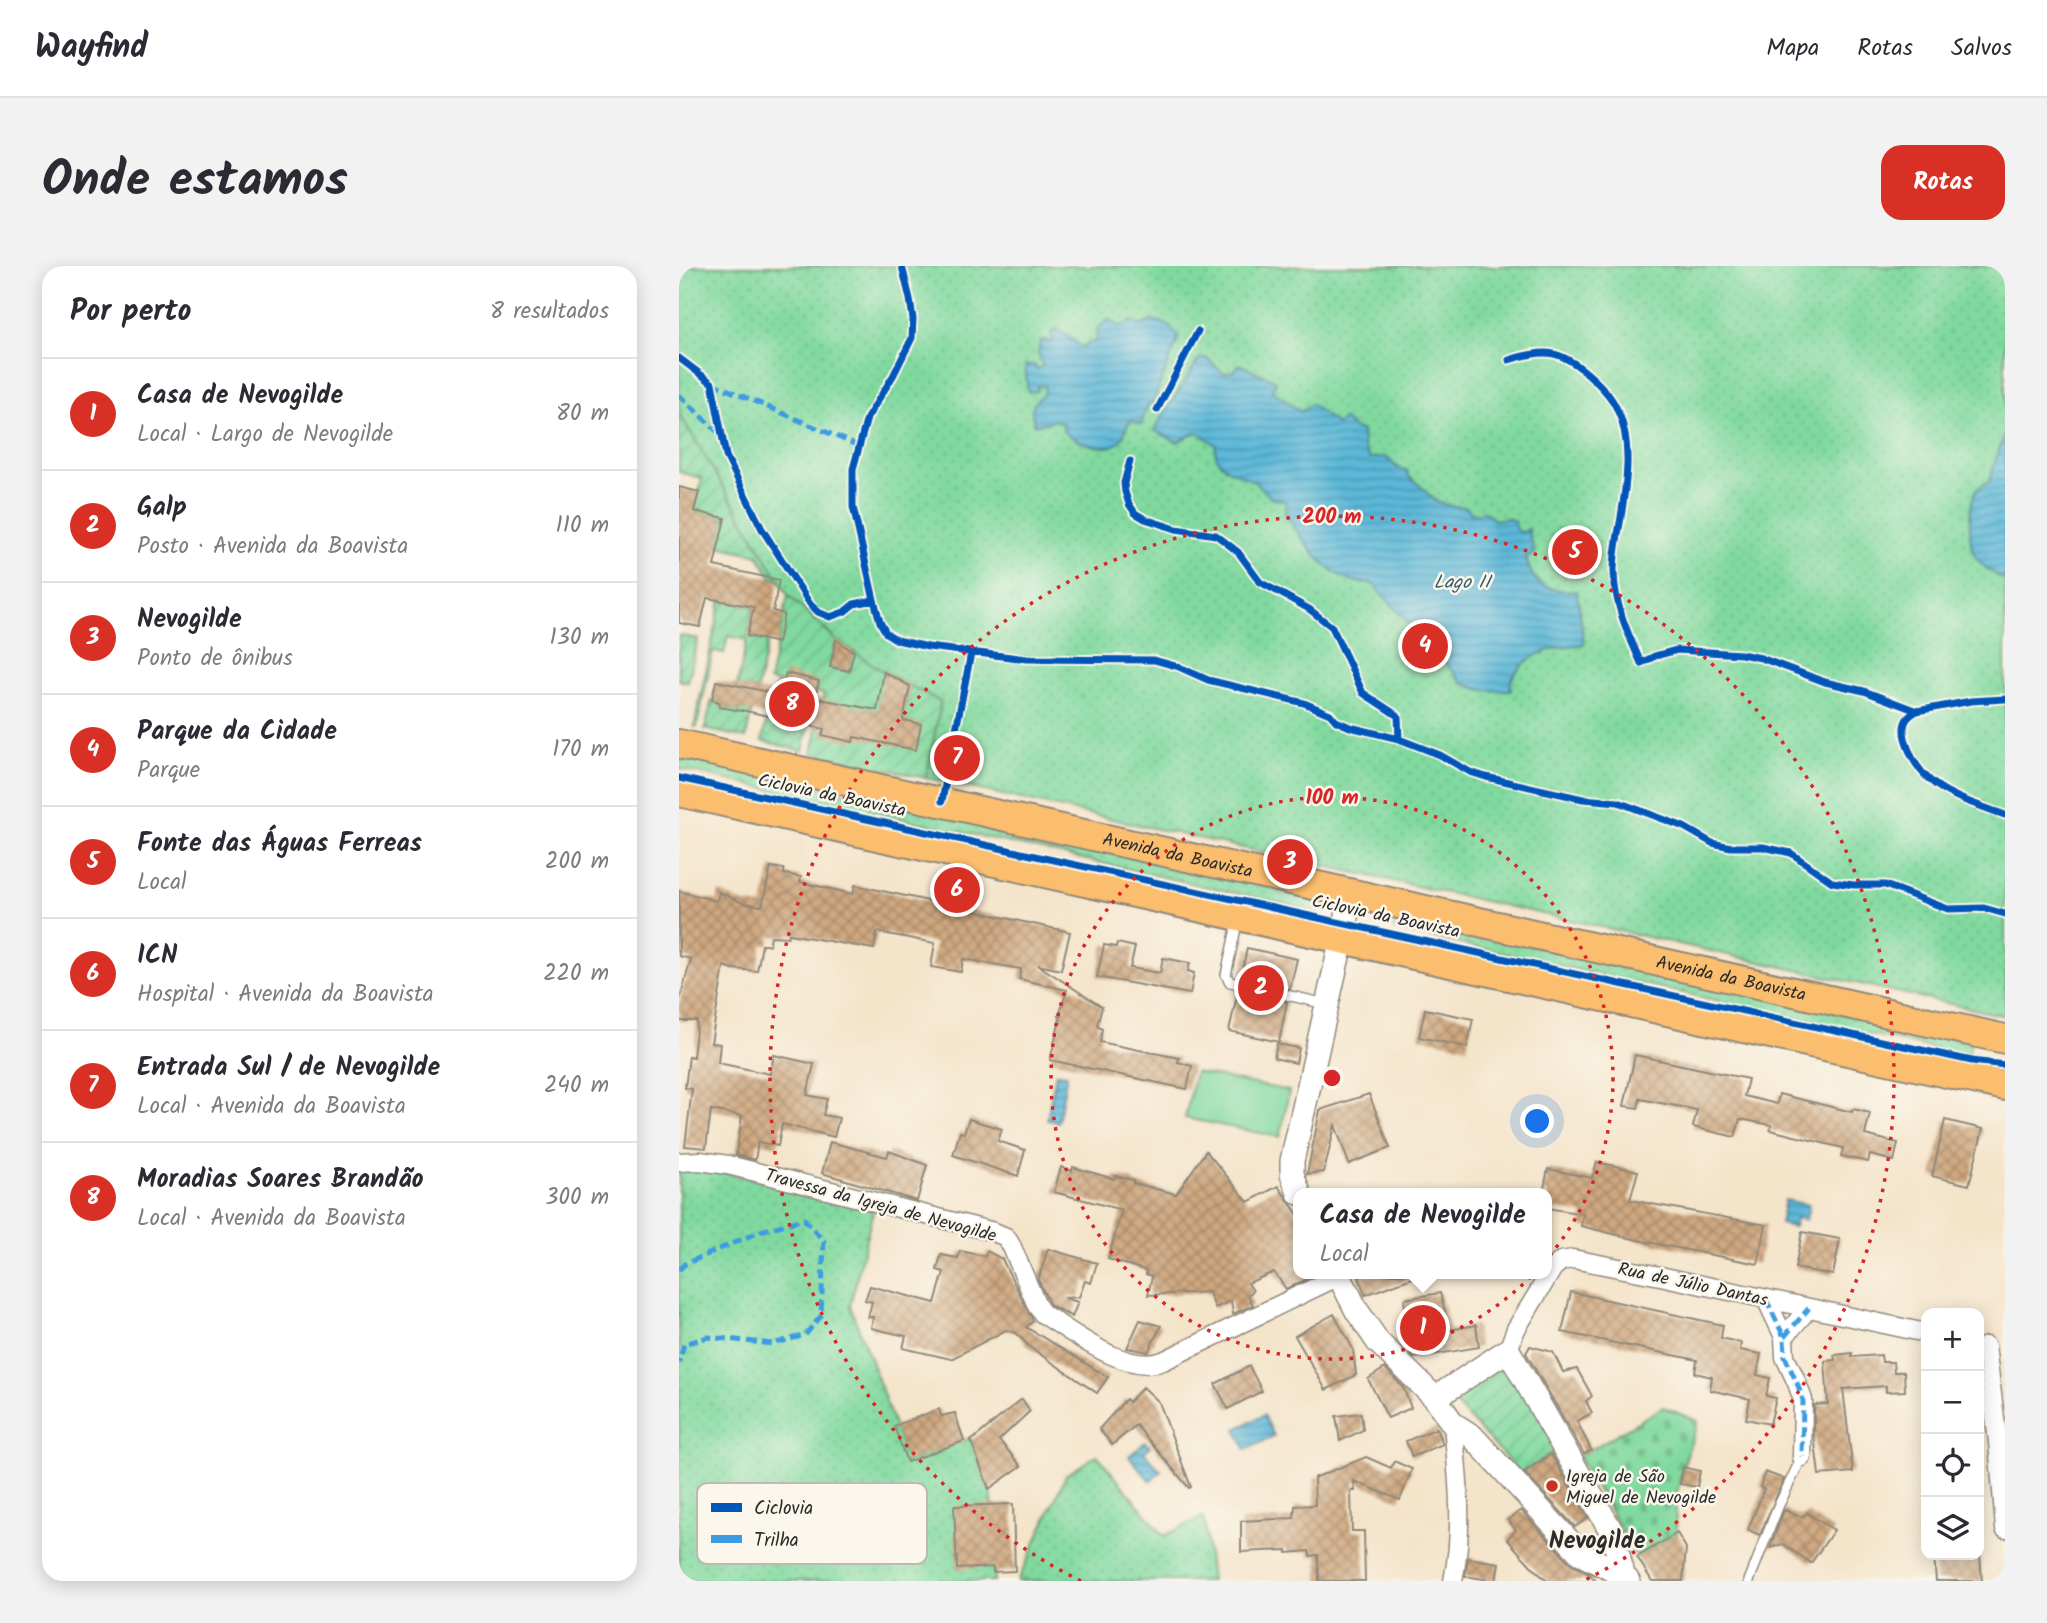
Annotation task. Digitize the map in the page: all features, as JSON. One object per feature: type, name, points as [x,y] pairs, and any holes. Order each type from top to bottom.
[{"type":"main road","name":"Avenida da Boavista","points":[[679,744],[2005,1039]]},
{"type":"main road","points":[[679,792],[2005,1086]]},
{"type":"street","points":[[1297,1188],[1292,1174],[1292,1161],[1352,894]]},
{"type":"street","name":"Travessa da Igreja de Nevogilde","points":[[679,1162],[700,1161],[728,1165],[1006,1237],[1043,1314],[1114,1357],[1135,1363],[1148,1365],[1163,1362],[1331,1279]]},
{"type":"street","name":"Rua de Júlio Dantas","points":[[1552,1270],[1561,1261],[1573,1259],[1921,1333]]},
{"type":"street","points":[[1341,1279],[1357,1311],[1378,1342],[1435,1398],[1453,1424],[1472,1436],[1581,1553],[1625,1578]]},
{"type":"street","name":"Rua de Júlio Dantas","points":[[1508,1350],[1546,1279]]},
{"type":"street","points":[[1766,1299],[1784,1337],[1785,1357],[1803,1400],[1802,1457]]},
{"type":"street","points":[[1784,1337],[1809,1308]]},
{"type":"street","points":[[1984,1346],[2005,1350]]},
{"type":"street","points":[[1435,1398],[1508,1350],[1613,1534],[1625,1578]]},
{"type":"street","points":[[1984,1356],[2002,1442],[2005,1529]]},
{"type":"street","points":[[1453,1424],[1460,1530],[1459,1553],[1453,1581]]},
{"type":"lane","points":[[1239,916],[1226,975],[1230,982],[1328,1004]]},
{"type":"lane","points":[[1749,1581],[1778,1507],[1802,1457]]},
{"type":"green space","points":[[679,266],[2005,266],[2005,1016],[926,778],[941,702],[884,672],[836,640],[788,595],[679,413]]},
{"type":"green space","points":[[679,413],[779,580],[772,578],[758,555],[718,546],[725,518],[694,511],[702,478],[679,472]]},
{"type":"green space","points":[[788,595],[836,640],[830,667],[849,671],[854,652],[884,672],[905,708],[910,686],[941,702],[926,778],[812,753],[824,694],[809,690],[786,674],[783,684],[769,681]]},
{"type":"green space","points":[[721,600],[754,607],[748,636],[768,641],[757,690],[737,686],[747,640],[728,636],[724,653],[713,651],[697,727],[694,727]]},
{"type":"green space","points":[[679,635],[698,639],[688,682],[679,680]]},
{"type":"green space","points":[[712,700],[720,702],[720,707],[752,710],[746,738],[705,729]]},
{"type":"green space","points":[[768,716],[809,725],[803,751],[762,741]]},
{"type":"green space","points":[[679,756],[1323,899],[1320,912],[679,769]]},
{"type":"green space","points":[[1396,916],[1971,1042],[1968,1056],[1393,929]]},
{"type":"green space","points":[[1195,1072],[1289,1091],[1280,1137],[1185,1118]]},
{"type":"green space","points":[[686,1165],[875,1203],[850,1306],[907,1462],[970,1438],[992,1496],[995,1581],[679,1581],[679,1166]]},
{"type":"green space","points":[[1505,1357],[1558,1449],[1521,1474],[1447,1395]]},
{"type":"green space","points":[[1663,1407],[1698,1421],[1678,1490],[1677,1533],[1637,1557],[1578,1457]]},
{"type":"green space","points":[[1097,1455],[1164,1536],[1203,1517],[1211,1581],[1018,1581],[1066,1475]]},
{"type":"water","points":[[1110,319],[1120,327],[1132,321],[1141,326],[1152,321],[1162,322],[1179,337],[1141,425],[1130,420],[1120,441],[1107,447],[1099,447],[1075,439],[1063,431],[1063,424],[1055,420],[1035,425],[1032,408],[1044,394],[1045,386],[1037,386],[1037,391],[1028,392],[1025,365],[1035,365],[1036,369],[1043,366],[1038,353],[1041,340],[1051,342],[1051,332],[1057,329],[1083,348],[1095,342],[1098,327]]},
{"type":"water","name":"Lago II","points":[[1204,358],[1223,373],[1234,371],[1239,364],[1276,381],[1272,390],[1301,412],[1311,404],[1337,425],[1343,419],[1354,429],[1362,431],[1364,449],[1370,458],[1385,457],[1397,468],[1407,470],[1409,477],[1438,502],[1467,507],[1473,514],[1483,511],[1495,520],[1508,518],[1515,522],[1515,528],[1520,532],[1528,529],[1535,554],[1526,557],[1537,581],[1543,586],[1558,590],[1577,591],[1584,644],[1556,648],[1532,658],[1514,675],[1511,690],[1492,691],[1463,683],[1372,583],[1343,577],[1321,561],[1285,514],[1286,502],[1272,499],[1256,483],[1222,465],[1218,460],[1216,445],[1198,432],[1176,442],[1154,430],[1199,359]]},
{"type":"water","points":[[2005,431],[2005,580],[1988,570],[1975,556],[1970,524],[1973,497],[1983,484],[1989,482]]},
{"type":"water","points":[[1056,1073],[1067,1074],[1058,1122],[1047,1120]]},
{"type":"water","points":[[1785,1200],[1809,1205],[1806,1220],[1796,1218],[1794,1227],[1780,1224]]},
{"type":"water","points":[[1264,1415],[1274,1436],[1246,1450],[1236,1429]]},
{"type":"water","points":[[1145,1442],[1150,1447],[1144,1452],[1161,1471],[1150,1481],[1129,1456]]},
{"type":"building","points":[[679,487],[699,492],[694,511],[725,518],[714,566],[779,580],[773,611],[784,614],[778,643],[747,636],[754,607],[707,598],[700,627],[679,623]]},
{"type":"building","points":[[836,640],[854,652],[849,671],[830,667]]},
{"type":"building","points":[[884,672],[910,686],[903,720],[921,724],[916,750],[854,737],[853,742],[822,735],[824,729],[719,707],[720,702],[712,700],[716,681],[773,693],[776,683],[783,684],[786,673],[819,681],[815,698],[877,710]]},
{"type":"building","points":[[771,867],[784,869],[784,874],[801,877],[800,882],[853,894],[855,885],[1070,932],[1061,970],[1038,965],[1102,1007],[1097,1026],[1102,1029],[1100,1042],[1179,1058],[1178,1062],[1192,1066],[1187,1089],[1050,1060],[1067,990],[1019,979],[1021,969],[963,959],[961,972],[931,967],[935,943],[877,932],[874,949],[789,934],[788,937],[771,936],[769,945],[762,945],[757,971],[724,966],[711,1043],[720,1044],[718,1063],[770,1074],[774,1055],[814,1064],[807,1095],[827,1099],[823,1115],[839,1118],[834,1137],[782,1124],[778,1146],[758,1142],[755,1160],[736,1155],[742,1116],[711,1110],[706,1148],[685,1146],[692,1089],[685,1088],[689,1056],[693,1057],[697,1021],[679,1021],[679,1002],[691,959],[679,956],[679,891],[717,901],[719,892],[743,903],[762,906]]},
{"type":"building","points":[[1117,943],[1135,947],[1130,968],[1160,973],[1163,958],[1190,963],[1188,971],[1194,973],[1190,994],[1097,977],[1104,945],[1116,947]]},
{"type":"building","points":[[1247,948],[1297,959],[1290,989],[1241,977]]},
{"type":"building","points":[[1238,991],[1287,1002],[1279,1042],[1229,1031]]},
{"type":"building","points":[[1425,1009],[1473,1019],[1467,1047],[1419,1037]]},
{"type":"building","points":[[1277,1044],[1299,1048],[1296,1063],[1274,1058]]},
{"type":"building","points":[[1635,1055],[1748,1079],[1744,1096],[1777,1104],[1779,1094],[1852,1112],[1853,1109],[1870,1113],[1865,1135],[1898,1143],[1894,1161],[1870,1155],[1868,1162],[1841,1156],[1843,1148],[1770,1130],[1771,1125],[1740,1119],[1735,1137],[1693,1127],[1697,1110],[1640,1099],[1638,1108],[1624,1106]]},
{"type":"building","points":[[1369,1094],[1390,1148],[1349,1164],[1335,1125],[1324,1172],[1307,1174],[1320,1110]]},
{"type":"building","points":[[969,1119],[1002,1129],[998,1141],[1025,1150],[1018,1176],[953,1155],[960,1132],[964,1133]]},
{"type":"building","points":[[1945,1120],[1983,1129],[1969,1185],[1932,1176]]},
{"type":"building","points":[[830,1142],[887,1157],[889,1151],[927,1165],[917,1201],[822,1173]]},
{"type":"building","points":[[1206,1151],[1248,1202],[1278,1186],[1293,1207],[1293,1279],[1307,1279],[1286,1289],[1274,1272],[1248,1283],[1253,1291],[1248,1295],[1253,1305],[1233,1314],[1231,1301],[1215,1308],[1209,1292],[1148,1295],[1152,1276],[1146,1274],[1147,1271],[1108,1259],[1122,1210],[1054,1192],[1061,1167],[1072,1171],[1073,1167],[1114,1179],[1115,1176],[1133,1180],[1133,1183],[1176,1194]]},
{"type":"building","points":[[1597,1162],[1638,1171],[1630,1200],[1766,1225],[1758,1264],[1581,1226],[1583,1214],[1552,1209],[1552,1188],[1544,1188],[1548,1169],[1592,1178]]},
{"type":"building","points":[[1802,1232],[1840,1239],[1833,1275],[1795,1268]]},
{"type":"building","points":[[1048,1249],[1097,1263],[1091,1283],[1085,1281],[1079,1297],[1064,1298],[1078,1302],[1072,1317],[1050,1305],[1038,1280]]},
{"type":"building","points":[[960,1251],[985,1256],[987,1251],[1002,1259],[1033,1321],[1026,1327],[1108,1377],[1097,1393],[1031,1348],[1016,1333],[1006,1330],[951,1359],[903,1348],[906,1336],[871,1328],[873,1317],[868,1317],[872,1302],[865,1300],[870,1286],[935,1303],[944,1272],[937,1270],[941,1255],[958,1258]]},
{"type":"building","points":[[1360,1279],[1410,1279],[1365,1295]]},
{"type":"building","points":[[1571,1292],[1723,1325],[1721,1338],[1741,1343],[1740,1350],[1761,1354],[1757,1375],[1770,1378],[1766,1396],[1776,1398],[1770,1424],[1746,1419],[1750,1399],[1710,1390],[1712,1377],[1695,1373],[1697,1360],[1562,1332]]},
{"type":"building","points":[[1440,1293],[1450,1330],[1476,1325],[1479,1347],[1414,1358],[1411,1355],[1404,1299]]},
{"type":"building","points":[[1334,1314],[1353,1349],[1356,1375],[1326,1390],[1295,1336]]},
{"type":"building","points":[[1140,1320],[1161,1326],[1148,1352],[1127,1348]]},
{"type":"building","points":[[1530,1346],[1553,1352],[1563,1372],[1577,1369],[1592,1396],[1586,1401],[1592,1413],[1577,1421],[1591,1450],[1584,1454],[1526,1353]]},
{"type":"building","points":[[1852,1353],[1852,1357],[1881,1355],[1882,1362],[1893,1362],[1894,1372],[1904,1372],[1905,1391],[1886,1392],[1886,1386],[1843,1389],[1853,1472],[1819,1475],[1814,1435],[1814,1405],[1828,1404],[1825,1361],[1835,1360],[1834,1355]]},
{"type":"building","points":[[1249,1366],[1262,1391],[1228,1409],[1215,1384]]},
{"type":"building","points":[[1385,1368],[1403,1387],[1411,1408],[1388,1418],[1368,1379]]},
{"type":"building","points":[[1143,1387],[1159,1402],[1191,1487],[1189,1488],[1136,1425],[1112,1445],[1099,1429],[1126,1399],[1129,1402]]},
{"type":"building","points":[[1022,1399],[1030,1411],[999,1440],[1021,1466],[989,1489],[971,1441]]},
{"type":"building","points":[[939,1409],[941,1416],[955,1413],[964,1441],[907,1462],[894,1426]]},
{"type":"building","points":[[1361,1413],[1363,1430],[1340,1441],[1336,1416]]},
{"type":"building","points":[[1437,1428],[1443,1444],[1412,1457],[1406,1441]]},
{"type":"building","name":"Igreja de São Miguel de Nevogilde","points":[[1551,1454],[1588,1518],[1575,1527],[1524,1472]]},
{"type":"building","points":[[1366,1457],[1391,1468],[1394,1461],[1412,1469],[1400,1500],[1354,1481],[1355,1491],[1351,1491],[1352,1531],[1364,1531],[1365,1581],[1319,1581],[1318,1555],[1310,1556],[1309,1551],[1241,1552],[1241,1521],[1294,1518],[1295,1506],[1315,1505],[1314,1478]]},
{"type":"building","points":[[1683,1467],[1700,1471],[1697,1487],[1680,1484]]},
{"type":"building","points":[[1765,1472],[1784,1479],[1760,1535],[1748,1530],[1764,1489],[1760,1487]]},
{"type":"building","points":[[1013,1504],[1015,1571],[993,1572],[993,1567],[957,1569],[954,1506]]},
{"type":"building","points":[[1521,1510],[1571,1564],[1588,1573],[1596,1581],[1547,1581],[1535,1570],[1507,1539],[1516,1530],[1508,1520]]},
{"type":"building","points":[[1784,1510],[1802,1517],[1807,1513],[1834,1530],[1811,1563],[1783,1544],[1770,1548]]},
{"type":"building","points":[[1677,1533],[1686,1548],[1683,1581],[1652,1581],[1637,1557]]},
{"type":"building","points":[[1468,1558],[1499,1563],[1496,1581],[1465,1576]]},
{"type":"building","points":[[1934,1560],[1980,1560],[1982,1581],[1936,1581]]},
{"type":"marked path","points":[[712,383],[859,446]]},
{"type":"marked path","points":[[679,395],[722,436]]},
{"type":"marked path","points":[[679,1270],[685,1264],[761,1231],[804,1219],[824,1241],[821,1316],[805,1335],[773,1344],[708,1337],[684,1344],[679,1362]]},
{"type":"marked path","points":[[1766,1299],[1784,1337],[1785,1357],[1803,1400],[1802,1457]]},
{"type":"marked path","points":[[1784,1337],[1809,1308]]},
{"type":"cycle path","points":[[902,266],[913,319],[912,338],[867,418],[853,469],[853,507],[874,600],[886,633],[897,640],[928,647],[1027,659],[1154,660],[1179,667],[1208,680],[1304,703],[1330,714],[1336,721],[1350,727],[1399,739]]},
{"type":"cycle path","points":[[1157,410],[1198,331]]},
{"type":"cycle path","points":[[1509,360],[1542,353],[1560,356],[1592,377],[1616,407],[1622,421],[1627,449],[1624,494],[1615,553],[1616,595],[1641,663],[1677,650],[1741,654],[1761,658],[1825,682],[1864,691],[1917,711],[1971,701],[2005,699]]},
{"type":"cycle path","points":[[679,358],[712,383],[726,456],[762,529],[810,604],[818,612],[830,617],[844,612],[854,604],[874,600]]},
{"type":"cycle path","points":[[1130,461],[1124,483],[1129,504],[1135,513],[1176,529],[1216,535],[1238,552],[1260,582],[1309,609],[1332,627],[1363,693],[1398,716],[1399,739],[1486,777],[1583,799],[1618,802],[1684,827],[1712,843],[1731,847],[1763,847],[1791,853],[1832,882],[1885,885],[1948,909],[1984,908],[2005,914]]},
{"type":"cycle path","points":[[942,801],[971,653]]},
{"type":"cycle path","points":[[1917,711],[1907,719],[1904,729],[1911,756],[1920,770],[1943,790],[2005,815]]},
{"type":"cycle path","name":"Ciclovia da Boavista","points":[[679,778],[1972,1061],[2005,1065]]},
{"type":"place","name":"Fonte das Águas Ferreas","points":[[1575,552]]},
{"type":"place","name":"Parque da Cidade","points":[[1425,646]]},
{"type":"place","name":"Moradias Soares Brandão","points":[[792,704]]},
{"type":"place","name":"Entrada Sul / de Nevogilde","points":[[957,758]]},
{"type":"place","name":"Nevogilde","points":[[1290,862]]},
{"type":"place","name":"ICN","points":[[957,890]]},
{"type":"place","name":"Galp","points":[[1261,988]]},
{"type":"place","name":"Casa de Nevogilde","points":[[1423,1328]]},
{"type":"place","name":"Igreja de São Miguel de Nevogilde","points":[[1552,1486]]},
{"type":"district","name":"Nevogilde","points":[[1597,1540]]}]
